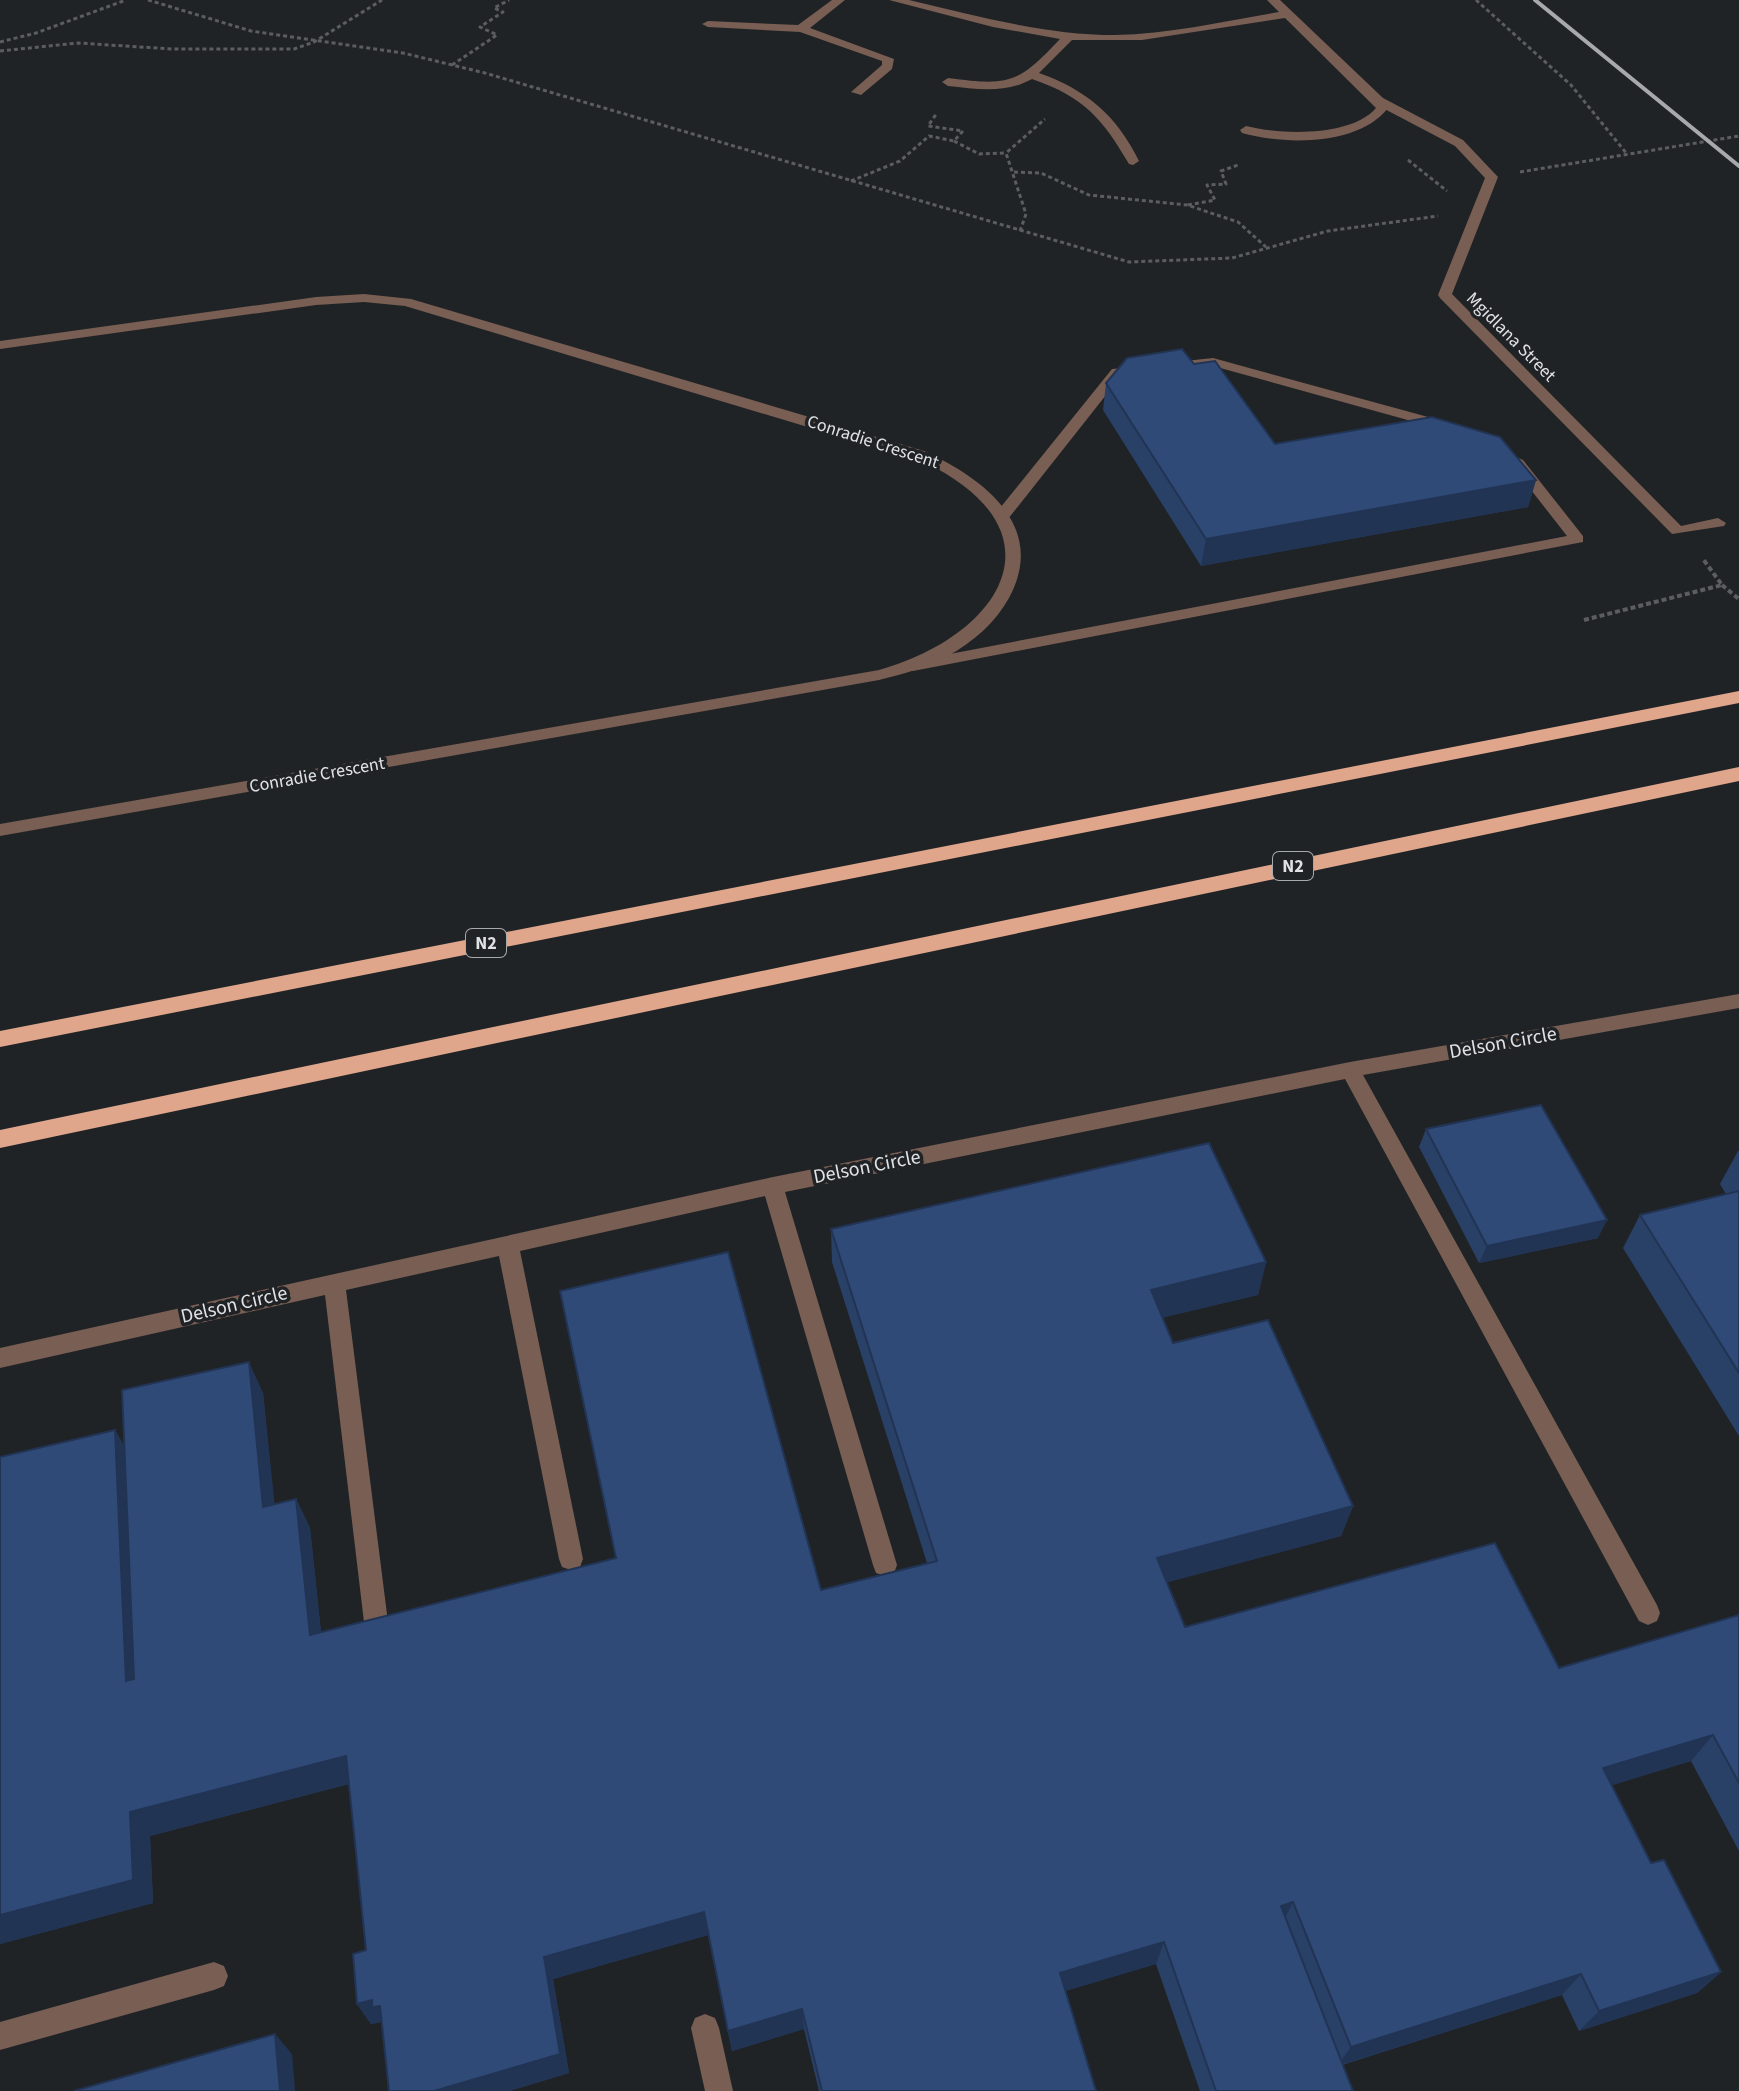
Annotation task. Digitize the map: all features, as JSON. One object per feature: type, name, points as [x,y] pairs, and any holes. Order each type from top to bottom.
[{"type":"highway","name":"N2","points":[[0,1039],[1739,697]]},
{"type":"highway","name":"N2","points":[[0,1139],[1739,774]]},
{"type":"street","points":[[801,29],[839,0]]},
{"type":"street","points":[[895,0],[1068,37],[1143,36],[1288,14]]},
{"type":"street","points":[[1273,0],[1379,101],[1459,143],[1492,177]]},
{"type":"street","points":[[708,24],[801,29],[888,59],[888,66],[857,92]]},
{"type":"street","points":[[948,82],[984,86],[1021,83],[1033,75],[1068,37]]},
{"type":"street","points":[[1033,75],[1064,87],[1114,123],[1133,161]]},
{"type":"street","points":[[1252,133],[1280,138],[1364,125],[1379,115],[1382,108],[1379,101]]},
{"type":"street","name":"Mgidlana Street","points":[[1492,177],[1445,295],[1678,531]]},
{"type":"street","name":"Conradie Crescent","points":[[0,345],[328,300],[364,298],[406,302],[919,454],[948,467],[993,502],[1011,538],[1014,557],[1012,577],[1003,598],[989,618],[943,652],[913,666],[852,680],[0,830]]},
{"type":"street","points":[[1002,516],[1117,372],[1213,362],[1455,428]]},
{"type":"street","points":[[913,666],[1577,539],[1508,449]]},
{"type":"street","points":[[1678,531],[1718,523]]},
{"type":"street","name":"Delson Circle","points":[[0,1358],[773,1186],[1350,1070],[1739,1001]]},
{"type":"street","points":[[1350,1070],[1648,1613]]},
{"type":"street","points":[[773,1186],[885,1565]]},
{"type":"street","points":[[508,1245],[571,1559]]},
{"type":"street","points":[[334,1282],[376,1622]]},
{"type":"street","points":[[0,2036],[214,1976]]},
{"type":"street","points":[[705,2028],[719,2091]]},
{"type":"path","points":[[0,42],[36,33],[126,0]]},
{"type":"path","points":[[148,0],[251,31],[403,53],[452,65],[1129,262],[1232,258],[1328,231],[1479,210]]},
{"type":"path","points":[[0,51],[78,43],[172,49],[294,49],[314,42],[382,0]]},
{"type":"path","points":[[452,65],[497,35],[480,27],[503,12],[494,8],[509,0]]},
{"type":"path","points":[[1476,0],[1571,85],[1627,154]]},
{"type":"path","points":[[954,141],[963,131],[928,126],[955,94],[984,86]]},
{"type":"path","points":[[851,181],[900,161],[929,136],[954,141],[979,154],[1006,153],[1040,122],[1080,97]]},
{"type":"path","points":[[1364,125],[1443,188],[1479,210]]},
{"type":"path","points":[[1187,205],[1215,200],[1207,185],[1226,184],[1221,171],[1258,158],[1252,133]]},
{"type":"path","points":[[1492,177],[1739,136]]},
{"type":"path","points":[[1006,153],[1026,214],[1019,231]]},
{"type":"path","points":[[1014,172],[1041,173],[1089,195],[1187,205],[1238,222],[1266,247]]},
{"type":"path","points":[[1678,531],[1695,538],[1702,557],[1722,585],[1739,599]]},
{"type":"path","points":[[1584,620],[1722,585]]},
{"type":"building","points":[[1182,349],[1194,364],[1215,361],[1275,444],[1432,417],[1500,437],[1536,480],[1206,539],[1106,383],[1127,358]]},
{"type":"building","points":[[1541,1105],[1607,1220],[1487,1246],[1426,1129]]},
{"type":"building","points":[[1209,1143],[1266,1262],[1151,1290],[1173,1343],[1268,1320],[1353,1506],[1157,1558],[1185,1627],[1495,1543],[1559,1668],[1739,1615],[1739,1783],[1713,1735],[1603,1768],[1651,1863],[1664,1860],[1721,1972],[1599,2011],[1581,1974],[1351,2047],[1293,1902],[1281,1906],[1353,2091],[1216,2091],[1164,1942],[1060,1973],[1096,2091],[822,2091],[802,2009],[728,2031],[704,1912],[544,1957],[560,2054],[434,2091],[389,2091],[380,2006],[372,2007],[372,2000],[357,2004],[353,1954],[366,1950],[346,1756],[130,1812],[133,1880],[0,1915],[0,1457],[115,1430],[126,1681],[134,1679],[122,1390],[249,1362],[263,1507],[296,1499],[310,1635],[616,1558],[560,1291],[728,1252],[821,1590],[937,1561],[831,1229]]},
{"type":"building","points":[[1739,1191],[1739,1373],[1640,1215]]},
{"type":"building","points":[[275,2034],[280,2091],[74,2091]]},
{"type":"railway","points":[[1535,0],[1739,166]]}]
